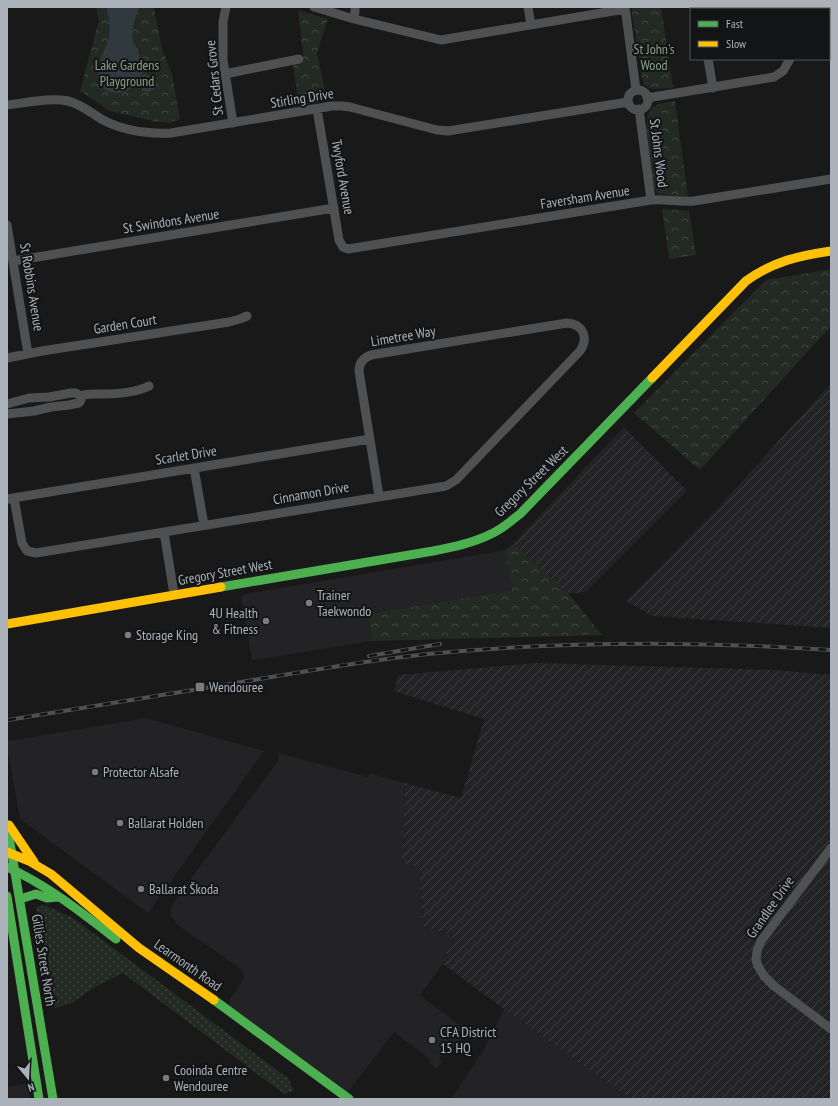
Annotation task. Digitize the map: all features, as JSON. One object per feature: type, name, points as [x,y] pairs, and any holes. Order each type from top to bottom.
[{"type":"main road","name":"Gregory Street West","points":[[7,624],[174,594],[433,551],[464,545],[487,536],[507,524],[525,509],[746,281],[766,267],[781,261],[796,256],[831,251]]},
{"type":"main road","name":"Gregory Street West","points":[[7,616],[83,610]]},
{"type":"main road","points":[[7,822],[35,864]]},
{"type":"main road","name":"Gillies Street North","points":[[7,825],[11,869],[20,899],[53,1099]]},
{"type":"main road","name":"Learmonth Road","points":[[9,853],[35,864],[51,874],[139,948],[212,1004]]},
{"type":"main road","name":"Learmonth Road","points":[[11,869],[42,885],[212,1004],[336,1096],[349,1099]]},
{"type":"main road","points":[[20,899],[36,894],[47,898],[59,897]]},
{"type":"main road","name":"Gillies Street North","points":[[7,898],[39,1099]]},
{"type":"street","name":"St Cedars Grove","points":[[226,7],[223,27],[224,60],[233,123]]},
{"type":"street","points":[[314,7],[354,19],[441,40],[625,8],[636,90]]},
{"type":"street","points":[[354,19],[355,7]]},
{"type":"street","points":[[528,7],[531,25]]},
{"type":"street","points":[[225,74],[299,59]]},
{"type":"street","points":[[708,60],[713,88]]},
{"type":"street","points":[[647,98],[766,79],[776,76],[783,71],[790,60]]},
{"type":"street","points":[[636,90],[645,93],[647,98],[646,104],[639,109],[634,108],[628,102],[631,93],[636,90]]},
{"type":"street","name":"Stirling Drive","points":[[7,105],[53,100],[66,101],[80,106],[116,126],[134,131],[171,133],[339,106],[350,107],[437,130],[448,131],[628,102]]},
{"type":"street","name":"Twyford Avenue","points":[[317,109],[339,240],[344,248]]},
{"type":"street","name":"St Johns Wood","points":[[639,109],[651,200]]},
{"type":"street","name":"Faversham Avenue","points":[[344,248],[356,249],[651,200],[664,199],[689,202],[699,201],[831,179]]},
{"type":"street","name":"St Swindons Avenue","points":[[13,261],[334,208]]},
{"type":"street","name":"St Robbins Avenue","points":[[7,225],[28,354]]},
{"type":"street","name":"Garden Court","points":[[7,358],[229,322],[247,316]]},
{"type":"street","name":"Limetree Way","points":[[379,496],[359,369],[361,361],[370,355],[567,323],[575,324],[583,332]]},
{"type":"street","name":"Cinnamon Drive","points":[[11,498],[22,544],[28,551],[38,553],[451,484],[580,351],[584,342],[583,332]]},
{"type":"street","points":[[80,396],[86,394],[132,392],[149,386]]},
{"type":"street","points":[[7,404],[29,398],[49,397],[75,392],[80,396]]},
{"type":"street","points":[[67,393],[69,405]]},
{"type":"street","points":[[7,414],[31,412],[55,406],[69,405],[79,402],[81,399],[80,396]]},
{"type":"street","points":[[29,398],[31,412]]},
{"type":"street","name":"Scarlet Drive","points":[[11,498],[370,439]]},
{"type":"street","points":[[194,468],[204,526]]},
{"type":"street","points":[[164,532],[174,594]]},
{"type":"street","name":"Grandlee Drive","points":[[831,848],[761,941],[757,951],[756,960],[758,966],[768,981],[831,1029]]},
{"type":"shaded area","points":[[107,7],[139,7],[133,26],[132,37],[141,60],[143,72],[132,87],[120,93],[113,93],[105,90],[102,87],[99,78],[101,58],[108,43],[110,34]]},
{"type":"shaded area","points":[[151,76],[155,82],[155,88],[149,92],[142,91],[144,83]]},
{"type":"shaded area","points":[[831,383],[831,628],[652,616],[626,601],[718,508]]},
{"type":"shaded area","points":[[624,427],[687,491],[586,592],[569,594],[513,544]]},
{"type":"shaded area","points":[[505,550],[512,590],[368,614],[372,641],[252,660],[241,595]]},
{"type":"shaded area","points":[[537,663],[776,670],[831,675],[831,1099],[630,1099],[443,964],[453,935],[423,926],[419,866],[402,864],[405,783],[461,798],[484,719],[394,691],[398,675]]},
{"type":"shaded area","points":[[146,718],[264,751],[148,913],[20,819],[7,746],[7,741]]},
{"type":"shaded area","points":[[279,753],[368,777],[369,773],[405,783],[402,864],[419,865],[423,926],[453,935],[443,964],[420,995],[467,1031],[451,1051],[447,1048],[439,1058],[442,1061],[437,1069],[429,1063],[431,1060],[394,1032],[345,1096],[229,1011],[230,999],[244,978],[241,969],[179,926],[170,915],[173,903],[278,761]]},
{"type":"shaded area","points":[[504,1009],[630,1099],[451,1099],[483,1051]]},
{"type":"shaded area","points":[[28,1083],[30,1099],[7,1099],[7,1087]]},
{"type":"green space","name":"Lake Gardens Playground","points":[[96,7],[158,7],[154,8],[162,49],[172,74],[180,119],[168,123],[110,111],[80,91],[99,20]]},
{"type":"green space","name":"St John's Wood","points":[[631,7],[661,7],[673,88],[652,89],[644,84]]},
{"type":"green space","points":[[298,10],[328,19],[317,53],[327,101],[299,106],[293,65],[304,61]]},
{"type":"green space","points":[[675,101],[688,197],[658,193],[654,189],[650,160],[647,135],[648,115],[651,109],[656,105]]},
{"type":"green space","points":[[662,209],[689,211],[696,255],[669,259]]},
{"type":"green space","points":[[831,269],[831,326],[700,470],[634,413],[766,280]]},
{"type":"green space","points":[[513,544],[569,594],[602,635],[372,641],[368,614],[512,590],[505,550]]},
{"type":"green space","points":[[45,905],[73,918],[289,1079],[294,1091],[284,1094],[123,973],[95,987],[72,1003],[55,1008],[36,907]]},
{"type":"railway","points":[[369,656],[440,644]]},
{"type":"railway","points":[[8,720],[378,660],[428,654],[529,647],[630,644],[730,645],[831,650]]},
{"type":"traffic: fast","points":[[221,587],[433,551],[470,542],[491,534],[520,514],[652,378]]},
{"type":"traffic: fast","points":[[7,825],[53,1099]]},
{"type":"traffic: fast","points":[[7,867],[50,891],[77,909],[116,939]]},
{"type":"traffic: fast","points":[[20,899],[36,894],[47,898],[58,897]]},
{"type":"traffic: fast","points":[[7,896],[39,1099]]},
{"type":"traffic: fast","points":[[214,1000],[349,1099]]},
{"type":"traffic: slow","points":[[652,378],[746,281],[756,274],[787,260],[831,251]]},
{"type":"traffic: slow","points":[[7,624],[221,587]]},
{"type":"traffic: slow","points":[[9,825],[34,862]]},
{"type":"traffic: slow","points":[[7,852],[29,861],[51,874],[139,948],[214,1000]]},
{"type":"place","name":"Trainer Taekwondo","points":[[309,603]]},
{"type":"place","name":"4U Health & Fitness","points":[[266,621]]},
{"type":"place","name":"Storage King","points":[[128,635]]},
{"type":"place","name":"Wendouree","points":[[200,687]]},
{"type":"place","name":"Protector Alsafe","points":[[95,772]]},
{"type":"place","name":"Ballarat Holden","points":[[120,823]]},
{"type":"place","name":"Ballarat Škoda","points":[[141,889]]},
{"type":"place","name":"CFA District 15 HQ","points":[[432,1040]]},
{"type":"place","name":"Cooinda Centre Wendouree","points":[[166,1078]]}]
